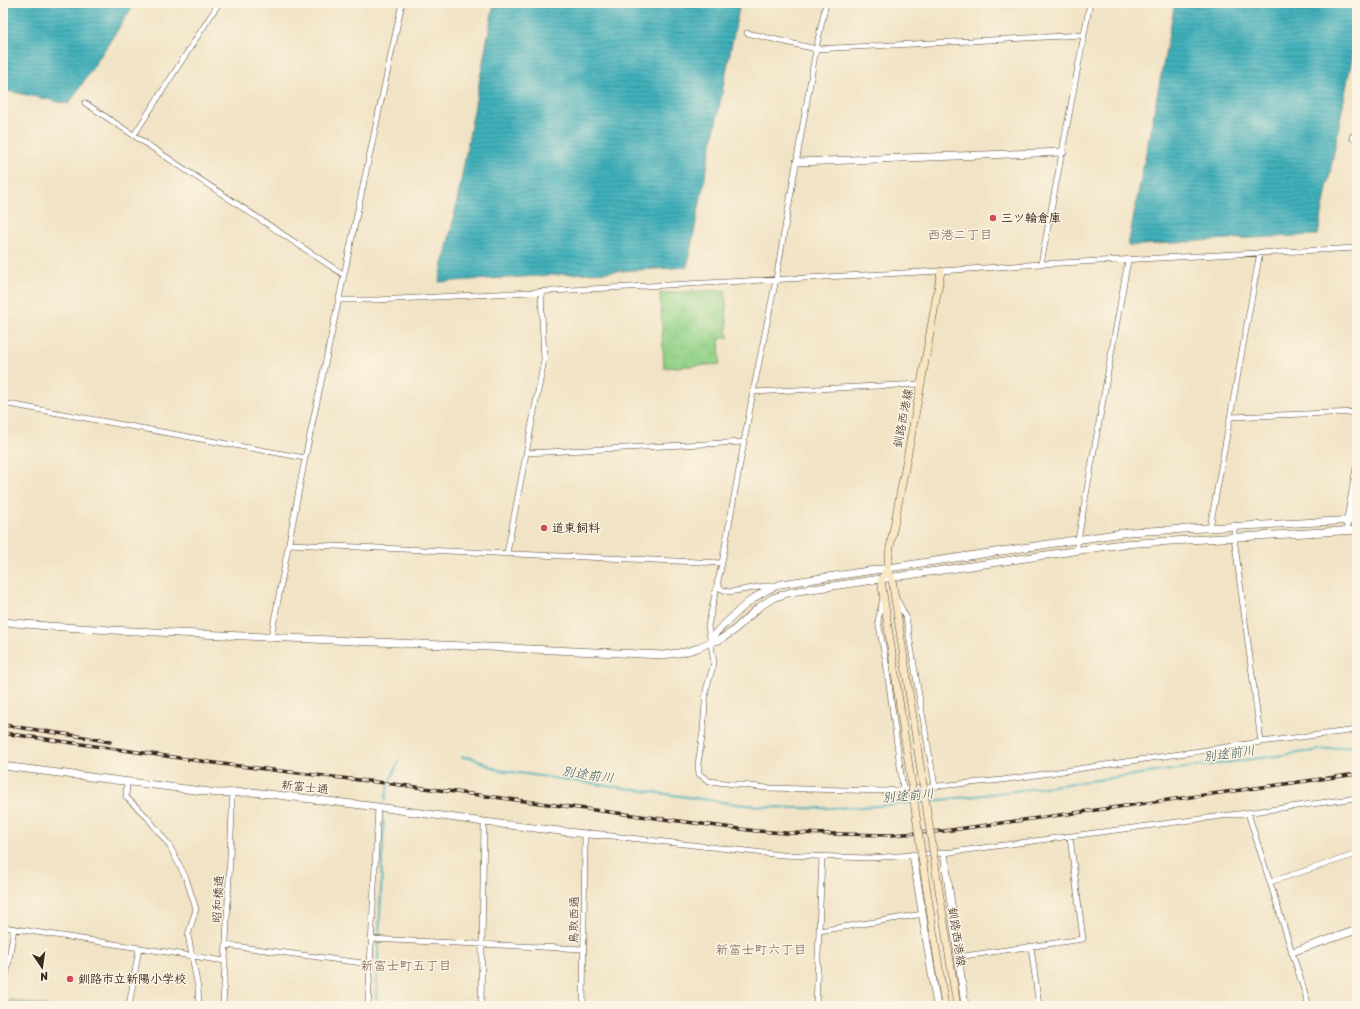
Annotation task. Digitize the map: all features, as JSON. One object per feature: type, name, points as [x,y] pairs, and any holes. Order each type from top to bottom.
[{"type":"main road","name":"釧路西港線","points":[[881,580],[887,569],[941,271]]},
{"type":"main road","points":[[887,569],[892,578],[894,594]]},
{"type":"main road","points":[[881,580],[883,595]]},
{"type":"main road","name":"釧路西港線","points":[[894,594],[957,1006]]},
{"type":"main road","name":"釧路西港線","points":[[883,595],[945,1006]]},
{"type":"street","points":[[134,135],[219,3]]},
{"type":"street","points":[[271,637],[305,458],[402,3]]},
{"type":"street","points":[[826,3],[816,49],[776,279],[753,392],[722,563],[708,626],[714,664],[706,690],[703,731],[698,764],[699,774],[709,780],[767,788],[885,791],[1002,780],[1261,742],[1357,730]]},
{"type":"street","points":[[1041,264],[1090,3]]},
{"type":"street","points":[[747,33],[816,49],[1084,35]]},
{"type":"street","points":[[85,103],[344,275]]},
{"type":"street","points":[[797,162],[1063,152]]},
{"type":"street","points":[[339,300],[377,300],[1357,248]]},
{"type":"street","points":[[1210,528],[1260,252]]},
{"type":"street","points":[[1076,551],[1128,260]]},
{"type":"street","points":[[507,554],[544,360],[540,291]]},
{"type":"street","points":[[753,392],[921,384]]},
{"type":"street","points":[[3,403],[305,458]]},
{"type":"street","points":[[1230,417],[1357,412]]},
{"type":"street","points":[[526,453],[744,442]]},
{"type":"street","points":[[1346,530],[1357,468]]},
{"type":"street","points":[[717,582],[721,589],[729,592],[1129,532],[1357,520]]},
{"type":"street","points":[[1234,526],[1234,537],[1261,742]]},
{"type":"street","points":[[3,622],[110,630],[663,655],[685,652],[719,640],[732,632],[746,617],[773,598],[791,592],[1122,544],[1357,530]]},
{"type":"street","points":[[289,544],[722,563]]},
{"type":"street","points":[[710,642],[714,632],[746,603],[762,592],[775,586]]},
{"type":"street","points":[[894,594],[906,617],[935,786]]},
{"type":"street","points":[[883,595],[878,621],[886,662],[903,789]]},
{"type":"street","name":"新富士通","points":[[3,766],[232,794],[252,792],[378,807],[484,822],[603,835]]},
{"type":"street","points":[[127,782],[126,797],[147,817],[169,845],[186,878],[196,909],[188,935],[200,1006]]},
{"type":"street","name":"昭和橋通","points":[[223,1006],[232,794]]},
{"type":"street","points":[[603,835],[782,855],[869,858],[944,853],[1357,798]]},
{"type":"street","points":[[368,1006],[378,807]]},
{"type":"street","points":[[1248,812],[1309,1006]]},
{"type":"street","points":[[480,1006],[484,822]]},
{"type":"street","name":"鳥取西通","points":[[583,1006],[585,834]]},
{"type":"street","points":[[957,957],[1083,940],[1070,837]]},
{"type":"street","points":[[944,853],[957,957],[965,1006]]},
{"type":"street","points":[[1270,882],[1357,854]]},
{"type":"street","points":[[913,855],[937,1006]]},
{"type":"street","points":[[816,1006],[822,857]]},
{"type":"street","points":[[819,931],[923,914]]},
{"type":"street","points":[[3,927],[225,962]]},
{"type":"street","points":[[3,996],[14,928]]},
{"type":"street","points":[[1292,952],[1357,930]]},
{"type":"street","points":[[371,939],[584,949]]},
{"type":"street","points":[[226,945],[370,964]]},
{"type":"street","points":[[1031,947],[1039,1006]]},
{"type":"street","points":[[129,1006],[139,948]]},
{"type":"green space","points":[[725,290],[728,338],[719,339],[720,364],[664,368],[660,293]]},
{"type":"green space","points":[[10,1000],[48,1006],[9,1006]]},
{"type":"water","points":[[3,3],[135,3],[69,104],[3,90]]},
{"type":"water","points":[[494,3],[740,3],[687,267],[439,282],[455,212]]},
{"type":"water","points":[[1175,3],[1357,3],[1357,32],[1318,235],[1128,246]]},
{"type":"waterway","name":"別途前川","points":[[462,757],[473,758],[498,770],[736,804],[815,808],[894,805],[934,801],[1357,745]]},
{"type":"waterway","name":"別途前川","points":[[385,799],[389,784],[399,760]]},
{"type":"waterway","name":"別途前川","points":[[376,1006],[384,821]]},
{"type":"railway","points":[[3,725],[110,742]]},
{"type":"railway","points":[[3,733],[222,764],[385,783],[756,831],[786,833],[891,835],[944,831],[1357,774]]},
{"type":"place","name":"三ツ輪倉庫","points":[[993,218]]},
{"type":"place","name":"道東飼料","points":[[544,528]]},
{"type":"place","name":"釧路市立新陽小学校","points":[[70,979]]},
{"type":"district","name":"西港二丁目","points":[[960,234]]},
{"type":"district","name":"新富士町六丁目","points":[[761,949]]},
{"type":"district","name":"新富士町五丁目","points":[[406,965]]}]
